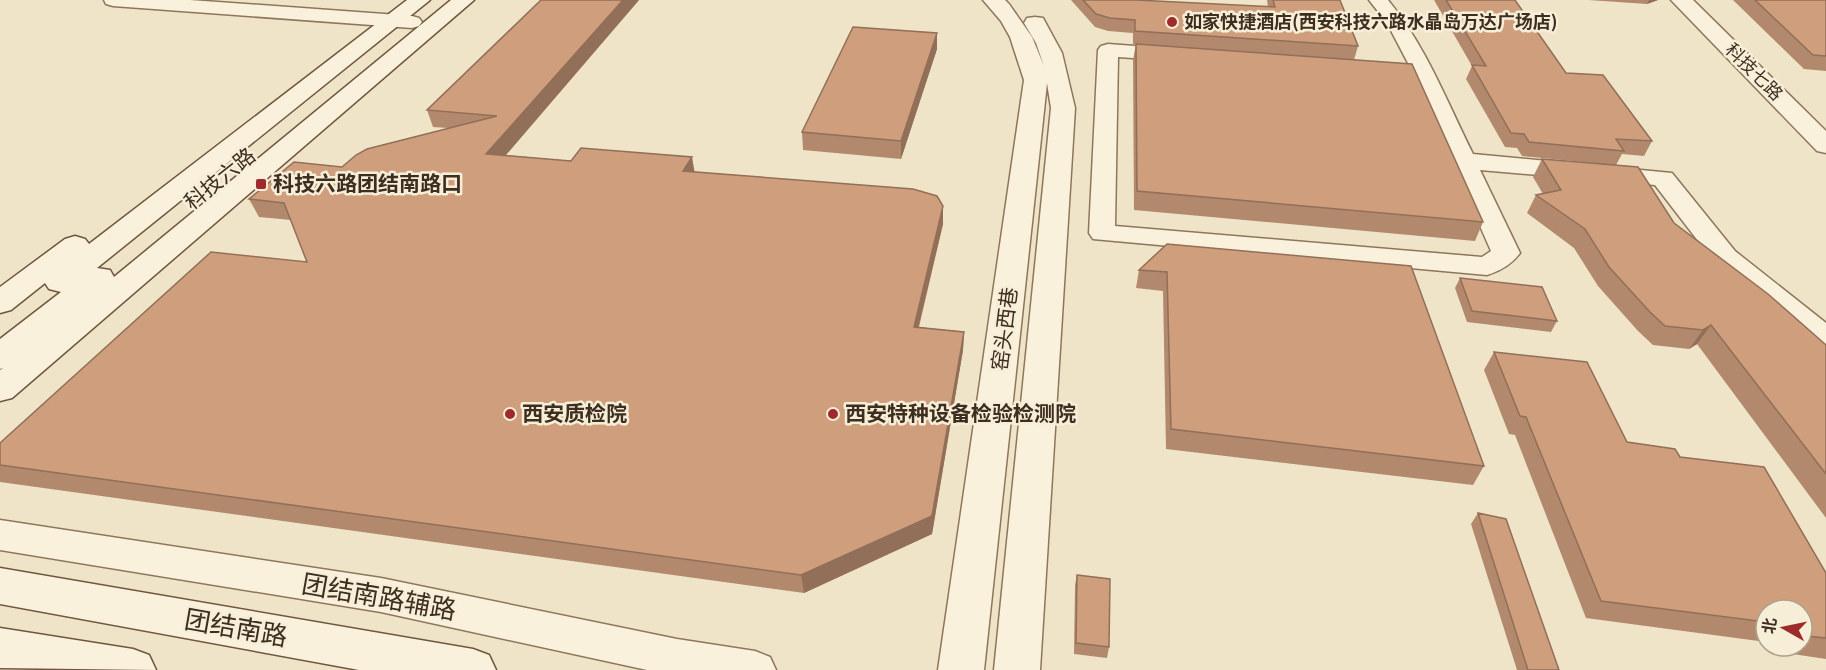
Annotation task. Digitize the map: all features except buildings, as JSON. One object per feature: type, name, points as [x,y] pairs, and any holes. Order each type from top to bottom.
[{"type":"main road","name":"科技六路","points":[[0,330],[399,12],[440,0]]},
{"type":"main road","points":[[0,389],[464,0]]},
{"type":"main road","name":"窑头西巷","points":[[961,670],[1036,80],[1029,50],[1005,11],[993,0]]},
{"type":"main road","name":"窑头西巷","points":[[1017,670],[1063,108],[1059,71],[1048,41],[1019,0]]},
{"type":"main road","name":"科技七路","points":[[1681,0],[1826,145]]},
{"type":"main road","name":"科技六路","points":[[0,357],[399,12]]},
{"type":"main road","points":[[0,303],[399,12]]},
{"type":"main road","name":"团结南路","points":[[0,586],[473,670]]},
{"type":"main road","points":[[0,648],[133,670]]},
{"type":"street","points":[[113,0],[399,12]]},
{"type":"street","points":[[1201,57],[1108,50],[1102,233],[1487,266],[1506,254],[1423,73],[1395,21],[1378,0]]},
{"type":"street","points":[[1353,68],[1423,73]]},
{"type":"street","points":[[1464,162],[1663,178],[1725,257],[1826,339]]},
{"type":"street","name":"团结南路辅路","points":[[0,535],[381,596],[677,658],[755,670]]},
{"type":"place","name":"如家快捷酒店(西安科技六路水晶岛万达广场店)","points":[[1172,22]]},
{"type":"place","name":"科技六路团结南路口","points":[[261,184]]},
{"type":"place","name":"西安质检院","points":[[510,414]]},
{"type":"place","name":"西安特种设备检验检测院","points":[[833,414]]}]
